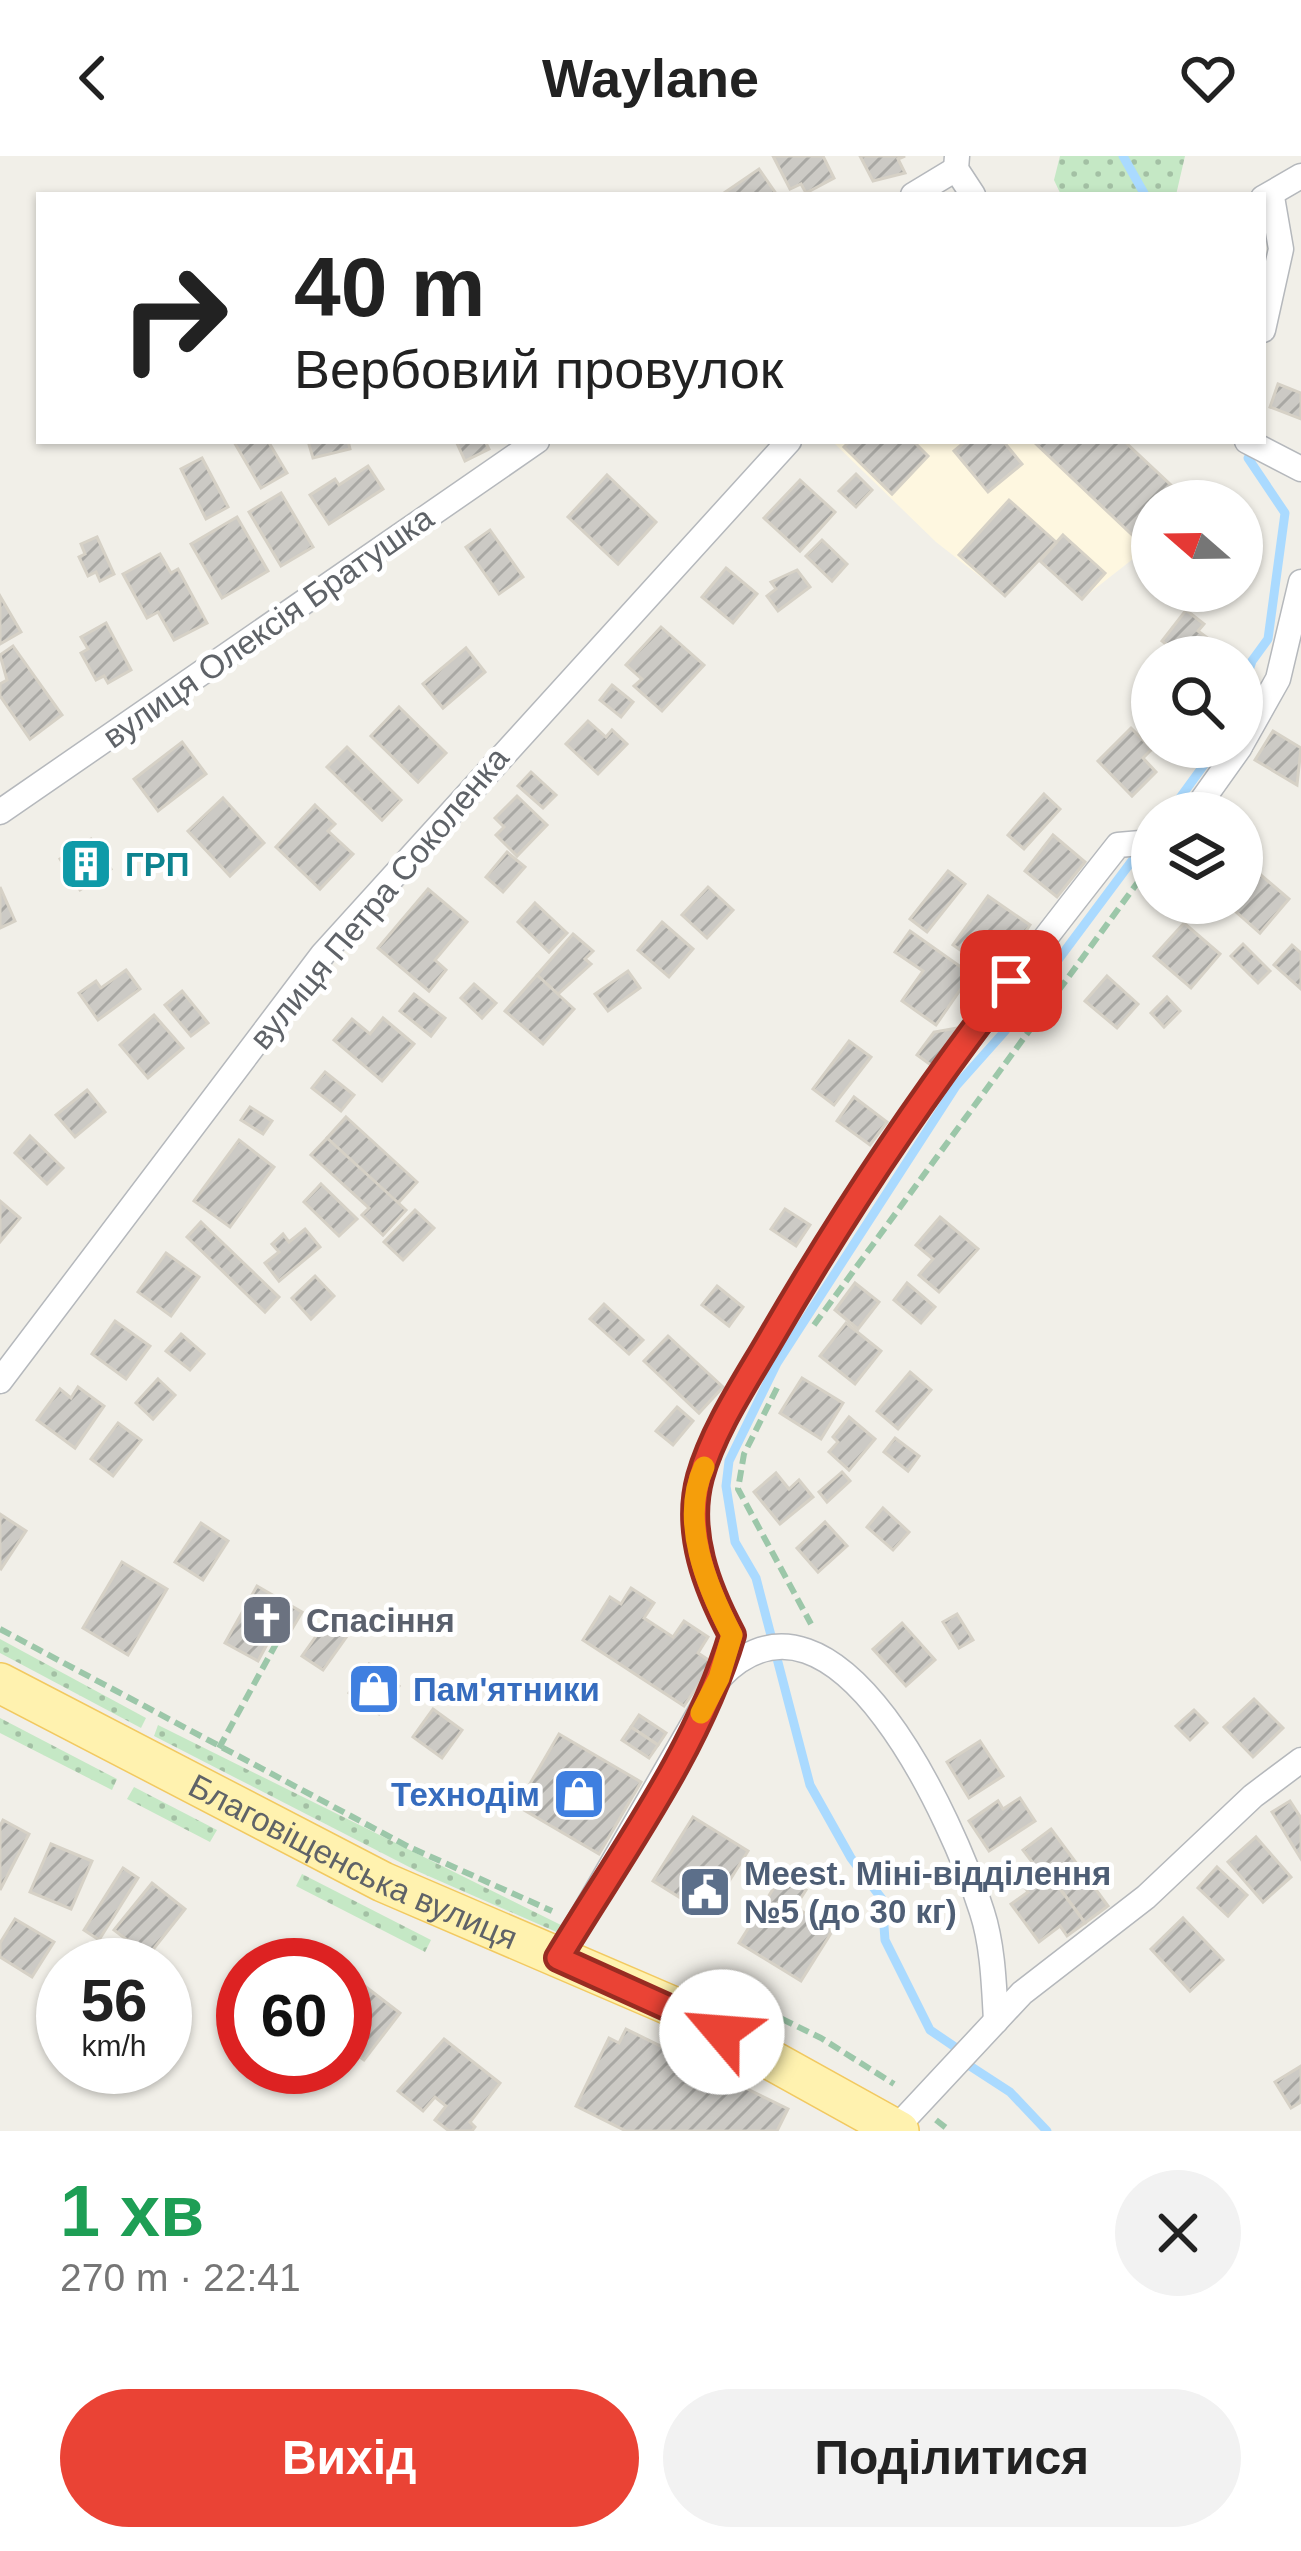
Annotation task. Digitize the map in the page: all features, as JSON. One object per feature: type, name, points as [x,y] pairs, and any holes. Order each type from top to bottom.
[{"type":"main road","name":"Благовіщенська вулиця","points":[[0,1683],[383,1882],[681,2010],[897,2130]]},
{"type":"street","points":[[917,192],[957,162],[972,192]]},
{"type":"street","points":[[1266,316],[1281,249],[1268,197],[1301,176]]},
{"type":"street","name":"вулиця Олексія Братушка","points":[[0,812],[533,444]]},
{"type":"street","name":"вулиця Петра Соколенка","points":[[0,1382],[323,954],[786,444]]},
{"type":"street","points":[[1253,444],[1301,469]]},
{"type":"street","points":[[1263,706],[1278,679],[1301,582]]},
{"type":"street","points":[[558,1958],[719,1678],[732,1635],[706,1586],[697,1533],[699,1478],[742,1389],[800,1287],[961,1046],[1118,845],[1131,844]]},
{"type":"street","points":[[719,1678],[741,1656],[773,1647],[806,1648],[830,1659],[908,1749],[962,1856],[984,1918],[996,2021]]},
{"type":"street","points":[[897,2130],[1022,1993],[1146,1897],[1253,1796],[1301,1760]]},
{"type":"path","points":[[805,1340],[875,1235],[1131,891]]},
{"type":"path","points":[[785,1373],[744,1454],[738,1489],[830,1659]]},
{"type":"path","points":[[0,1629],[409,1847],[579,1924]]},
{"type":"path","points":[[219,1748],[283,1631]]},
{"type":"shaded area","points":[[835,444],[1127,444],[1166,480],[1131,480],[1131,560],[1082,599],[1040,561],[1005,596],[936,542]]},
{"type":"green space","points":[[1060,156],[1185,156],[1177,192],[1060,192],[1054,180]]},
{"type":"green space","points":[[0,1639],[146,1718],[141,1728],[0,1653]]},
{"type":"green space","points":[[0,1718],[117,1779],[112,1790],[0,1733]]},
{"type":"green space","points":[[158,1725],[565,1927],[561,1934],[417,1871],[154,1736]]},
{"type":"green space","points":[[134,1787],[217,1830],[210,1842],[127,1799]]},
{"type":"green space","points":[[302,1874],[431,1940],[425,1952],[296,1886]]},
{"type":"building","points":[[773,156],[823,156],[834,178],[808,192],[801,184],[790,189]]},
{"type":"building","points":[[860,156],[905,156],[898,159],[905,173],[873,181]]},
{"type":"building","points":[[759,169],[775,192],[725,192]]},
{"type":"building","points":[[1278,384],[1301,393],[1301,419],[1270,407]]},
{"type":"building","points":[[235,444],[270,444],[287,473],[261,488]]},
{"type":"building","points":[[309,444],[349,444],[350,449],[313,458]]},
{"type":"building","points":[[457,444],[486,444],[489,449],[465,461]]},
{"type":"building","points":[[916,444],[928,456],[892,494],[844,447]]},
{"type":"building","points":[[962,444],[1005,444],[1022,464],[988,492],[954,451]]},
{"type":"building","points":[[1036,444],[1127,444],[1166,480],[1131,480],[1131,534]]},
{"type":"building","points":[[202,458],[228,507],[206,519],[181,469]]},
{"type":"building","points":[[368,466],[383,489],[329,524],[310,495],[335,479],[339,485]]},
{"type":"building","points":[[856,474],[872,490],[856,507],[839,491]]},
{"type":"building","points":[[607,475],[656,522],[618,564],[568,517]]},
{"type":"building","points":[[800,480],[835,512],[800,551],[764,518]]},
{"type":"building","points":[[281,493],[313,547],[281,566],[249,512]]},
{"type":"building","points":[[1009,500],[1056,542],[1005,596],[959,555]]},
{"type":"building","points":[[237,517],[268,571],[222,598],[191,544]]},
{"type":"building","points":[[490,530],[523,577],[499,594],[466,547]]},
{"type":"building","points":[[1063,535],[1105,573],[1082,599],[1040,561]]},
{"type":"building","points":[[97,537],[114,574],[100,581],[96,572],[88,576],[79,557],[85,554],[81,544]]},
{"type":"building","points":[[822,540],[847,564],[832,581],[806,556]]},
{"type":"building","points":[[160,554],[171,573],[178,569],[207,623],[174,640],[158,612],[147,618],[123,574]]},
{"type":"building","points":[[726,568],[757,594],[733,623],[702,597]]},
{"type":"building","points":[[797,570],[810,587],[778,611],[767,596],[776,589],[771,582]]},
{"type":"building","points":[[0,596],[21,632],[0,644]]},
{"type":"building","points":[[1184,612],[1204,624],[1198,631],[1205,636],[1166,636]]},
{"type":"building","points":[[106,623],[131,670],[108,683],[104,676],[96,680],[81,653],[88,649],[81,637]]},
{"type":"building","points":[[661,627],[704,665],[662,711],[634,686],[642,679],[626,665]]},
{"type":"building","points":[[13,646],[62,715],[30,739],[0,696],[0,684],[7,680],[0,655]]},
{"type":"building","points":[[466,648],[485,672],[443,708],[423,684]]},
{"type":"building","points":[[612,685],[633,702],[621,717],[600,700]]},
{"type":"building","points":[[399,707],[446,753],[418,782],[371,736]]},
{"type":"building","points":[[588,721],[606,737],[612,730],[627,744],[598,774],[566,744]]},
{"type":"building","points":[[1131,728],[1131,768],[1156,772],[1131,795],[1098,761]]},
{"type":"building","points":[[1273,731],[1301,748],[1297,785],[1263,765],[1263,747]]},
{"type":"building","points":[[182,742],[206,774],[158,811],[134,779]]},
{"type":"building","points":[[347,747],[401,800],[382,820],[327,767]]},
{"type":"building","points":[[531,772],[556,795],[543,808],[518,786]]},
{"type":"building","points":[[1044,794],[1060,809],[1024,849],[1008,835]]},
{"type":"building","points":[[517,796],[547,825],[517,856],[496,835],[504,827],[495,818]]},
{"type":"building","points":[[223,798],[264,843],[230,876],[188,831]]},
{"type":"building","points":[[315,805],[335,824],[328,831],[353,854],[320,889],[276,847]]},
{"type":"building","points":[[1053,835],[1085,862],[1057,897],[1025,871]]},
{"type":"building","name":"ГРП","points":[[91,839],[111,869],[80,890],[60,859]]},
{"type":"building","points":[[507,852],[525,867],[503,892],[486,877]]},
{"type":"building","points":[[948,871],[965,884],[927,932],[910,919]]},
{"type":"building","points":[[1263,877],[1289,899],[1260,933],[1250,924],[1263,924]]},
{"type":"building","points":[[0,887],[15,921],[0,928]]},
{"type":"building","points":[[708,887],[733,910],[707,938],[682,915]]},
{"type":"building","points":[[428,889],[467,922],[435,960],[446,970],[429,991],[378,948]]},
{"type":"building","points":[[988,896],[1030,925],[996,975],[953,945]]},
{"type":"building","points":[[535,903],[567,933],[549,952],[518,922]]},
{"type":"building","points":[[662,922],[693,949],[669,977],[638,950]]},
{"type":"building","points":[[1183,924],[1220,954],[1191,988],[1154,956]]},
{"type":"building","points":[[910,931],[971,974],[936,1025],[902,1001],[923,971],[895,952]]},
{"type":"building","points":[[573,934],[593,951],[585,959],[591,964],[558,994],[537,975]]},
{"type":"building","points":[[1243,944],[1270,971],[1258,983],[1231,956]]},
{"type":"building","points":[[1292,945],[1301,953],[1301,989],[1274,965]]},
{"type":"building","points":[[126,970],[140,989],[98,1020],[79,993],[96,981],[101,988]]},
{"type":"building","points":[[628,971],[640,988],[608,1011],[595,994]]},
{"type":"building","points":[[537,975],[574,1009],[543,1044],[505,1011]]},
{"type":"building","points":[[1107,976],[1138,1004],[1117,1028],[1085,1001]]},
{"type":"building","points":[[474,984],[496,1003],[482,1018],[461,998]]},
{"type":"building","points":[[182,991],[208,1023],[191,1036],[165,1005]]},
{"type":"building","points":[[414,994],[445,1018],[431,1036],[400,1011]]},
{"type":"building","points":[[1167,997],[1180,1011],[1164,1027],[1151,1013]]},
{"type":"building","points":[[154,1015],[183,1048],[148,1078],[120,1045]]},
{"type":"building","points":[[383,1018],[414,1044],[382,1081],[334,1040],[352,1019],[370,1034]]},
{"type":"building","points":[[957,1028],[957,1037],[935,1068],[917,1055],[934,1032]]},
{"type":"building","points":[[849,1041],[871,1057],[834,1105],[813,1089]]},
{"type":"building","points":[[325,1072],[354,1095],[341,1111],[312,1088]]},
{"type":"building","points":[[87,1090],[105,1112],[75,1137],[56,1115]]},
{"type":"building","points":[[854,1097],[887,1122],[870,1145],[837,1121]]},
{"type":"building","points":[[250,1107],[272,1121],[263,1134],[241,1120]]},
{"type":"building","points":[[346,1117],[417,1182],[398,1203],[327,1138]]},
{"type":"building","points":[[30,1136],[63,1168],[47,1184],[15,1153]]},
{"type":"building","points":[[327,1138],[406,1210],[383,1235],[362,1215],[369,1208],[311,1155]]},
{"type":"building","points":[[239,1140],[274,1167],[230,1227],[194,1201]]},
{"type":"building","points":[[321,1184],[357,1219],[339,1236],[304,1202]]},
{"type":"building","points":[[0,1201],[20,1218],[0,1242]]},
{"type":"building","points":[[785,1209],[810,1225],[796,1246],[771,1229]]},
{"type":"building","points":[[415,1210],[434,1228],[403,1260],[384,1242]]},
{"type":"building","points":[[940,1217],[978,1249],[939,1292],[919,1275],[933,1259],[916,1245]]},
{"type":"building","points":[[201,1222],[279,1297],[265,1312],[187,1237]]},
{"type":"building","points":[[305,1229],[320,1247],[279,1281],[265,1263],[279,1252],[272,1244],[283,1234],[289,1242]]},
{"type":"building","points":[[166,1253],[199,1277],[171,1316],[138,1292]]},
{"type":"building","points":[[315,1276],[334,1296],[311,1319],[292,1298]]},
{"type":"building","points":[[855,1283],[879,1302],[858,1329],[835,1310]]},
{"type":"building","points":[[907,1283],[935,1307],[921,1323],[894,1300]]},
{"type":"building","points":[[717,1286],[743,1307],[729,1326],[702,1305]]},
{"type":"building","points":[[604,1304],[643,1340],[629,1354],[590,1319]]},
{"type":"building","points":[[115,1321],[150,1346],[126,1379],[92,1354]]},
{"type":"building","points":[[846,1323],[881,1351],[855,1384],[820,1356]]},
{"type":"building","points":[[181,1334],[204,1354],[190,1370],[166,1351]]},
{"type":"building","points":[[668,1336],[723,1387],[699,1413],[644,1361]]},
{"type":"building","points":[[910,1372],[931,1390],[898,1429],[877,1411]]},
{"type":"building","points":[[802,1378],[843,1403],[821,1439],[780,1413]]},
{"type":"building","points":[[158,1379],[175,1395],[153,1419],[136,1403]]},
{"type":"building","points":[[78,1387],[104,1406],[75,1448],[37,1420],[60,1389],[71,1398]]},
{"type":"building","points":[[677,1407],[693,1421],[673,1445],[656,1431]]},
{"type":"building","points":[[849,1417],[875,1439],[849,1470],[829,1452],[838,1442],[833,1437]]},
{"type":"building","points":[[118,1423],[141,1440],[113,1476],[91,1459]]},
{"type":"building","points":[[895,1438],[919,1456],[908,1471],[884,1452]]},
{"type":"building","points":[[842,1472],[850,1481],[827,1502],[819,1492]]},
{"type":"building","points":[[776,1473],[789,1489],[799,1480],[813,1497],[780,1524],[754,1492]]},
{"type":"building","points":[[883,1508],[909,1532],[893,1550],[867,1527]]},
{"type":"building","points":[[0,1514],[26,1531],[1,1569],[0,1568]]},
{"type":"building","points":[[825,1522],[847,1546],[818,1572],[797,1548]]},
{"type":"building","points":[[201,1523],[228,1541],[203,1580],[175,1562]]},
{"type":"building","points":[[122,1562],[167,1589],[128,1655],[83,1628]]},
{"type":"building","name":"Спасіння","points":[[257,1586],[302,1612],[289,1634],[276,1628],[258,1661],[225,1643]]},
{"type":"building","points":[[631,1588],[654,1603],[644,1618],[673,1637],[684,1621],[708,1637],[698,1653],[713,1663],[684,1706],[583,1640],[610,1597],[621,1604]]},
{"type":"building","points":[[957,1614],[973,1640],[959,1648],[943,1622]]},
{"type":"building","points":[[329,1618],[350,1632],[323,1670],[302,1656]]},
{"type":"building","points":[[902,1623],[935,1660],[906,1686],[873,1649]]},
{"type":"building","name":"Пам'ятники","points":[[369,1664],[399,1686],[379,1714],[349,1693]]},
{"type":"building","points":[[1254,1699],[1283,1728],[1253,1757],[1224,1727]]},
{"type":"building","points":[[433,1709],[462,1730],[442,1758],[413,1737]]},
{"type":"building","points":[[1194,1710],[1207,1723],[1190,1740],[1176,1726]]},
{"type":"building","points":[[639,1715],[666,1733],[658,1745],[631,1727]]},
{"type":"building","points":[[631,1727],[658,1745],[649,1758],[622,1740]]},
{"type":"building","name":"Технодім","points":[[559,1734],[641,1782],[599,1854],[517,1806]]},
{"type":"building","points":[[980,1741],[1003,1776],[969,1798],[947,1762]]},
{"type":"building","points":[[1020,1798],[1035,1821],[989,1851],[969,1821],[998,1801],[1003,1809]]},
{"type":"building","points":[[1290,1801],[1301,1818],[1301,1859],[1272,1812]]},
{"type":"building","points":[[693,1817],[748,1851],[708,1915],[653,1881]]},
{"type":"building","points":[[3,1820],[29,1834],[0,1890],[0,1826]]},
{"type":"building","points":[[1051,1829],[1108,1906],[1085,1923],[1044,1867],[1039,1871],[1023,1850]]},
{"type":"building","points":[[1256,1837],[1291,1877],[1263,1902],[1228,1862]]},
{"type":"building","points":[[51,1844],[92,1861],[71,1909],[30,1892]]},
{"type":"building","points":[[1044,1867],[1085,1923],[1067,1936],[1060,1926],[1039,1942],[1011,1904],[1028,1892],[1022,1883]]},
{"type":"building","points":[[1217,1867],[1247,1895],[1228,1916],[1198,1888]]},
{"type":"building","points":[[123,1868],[138,1878],[100,1938],[84,1930]]},
{"type":"building","points":[[782,1875],[806,1890],[795,1907],[833,1930],[801,1981],[739,1943]]},
{"type":"building","points":[[152,1883],[185,1909],[162,1938],[124,1938],[114,1930]]},
{"type":"building","points":[[1183,1918],[1223,1960],[1190,1991],[1151,1949]]},
{"type":"building","points":[[15,1919],[47,1938],[36,1938],[32,1977],[0,1957],[0,1943]]},
{"type":"building","points":[[372,1992],[400,2013],[372,2050]]},
{"type":"building","points":[[626,2029],[788,2109],[777,2131],[626,2131],[576,2106],[609,2038],[619,2043]]},
{"type":"building","points":[[444,2039],[500,2083],[470,2122],[475,2127],[472,2131],[449,2131],[435,2120],[446,2106],[435,2097],[423,2111],[398,2091]]},
{"type":"building","points":[[1301,2066],[1301,2102],[1291,2108],[1275,2082]]},
{"type":"waterway","points":[[1123,156],[1143,192]]},
{"type":"waterway","points":[[1248,458],[1285,513],[1268,639],[1263,646]]},
{"type":"waterway","points":[[1184,792],[1202,768]]},
{"type":"waterway","points":[[955,2047],[930,2030],[885,1940],[882,1899],[851,1858],[810,1785],[756,1578],[735,1542],[726,1486],[729,1461],[777,1363],[956,1086],[1005,1031],[1131,862]]},
{"type":"waterway","points":[[970,2066],[1010,2092],[1047,2131]]},
{"type":"slow traffic","points":[[701,1713],[719,1678],[732,1635],[706,1586],[697,1533],[699,1478],[704,1467]]},
{"type":"place","name":"ГРП","points":[[86,864]]},
{"type":"place","name":"Спасіння","points":[[267,1620]]},
{"type":"place","name":"Пам'ятники","points":[[374,1689]]},
{"type":"place","name":"Технодім","points":[[579,1794]]},
{"type":"place","name":"Meest. Міні-відділення №5 (до 30 кг)","points":[[705,1892]]},
{"type":"route","points":[[722,2032],[558,1958],[680,1752],[719,1678],[732,1635],[706,1586],[697,1533],[699,1478],[800,1287],[961,1046],[1011,981]]}]
